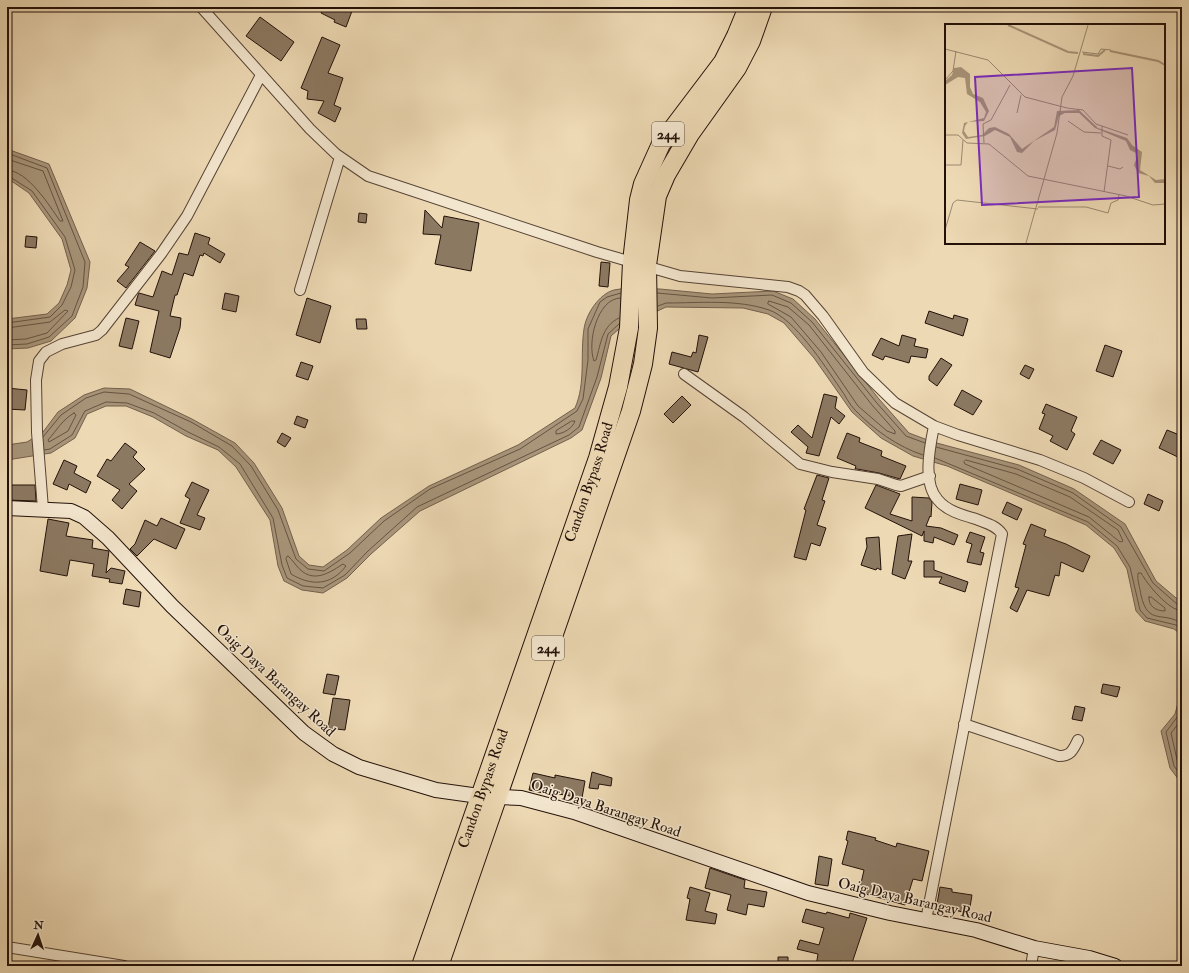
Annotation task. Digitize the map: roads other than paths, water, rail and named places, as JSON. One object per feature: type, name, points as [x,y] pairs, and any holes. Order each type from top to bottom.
[{"type":"highway","name":"Candon Bypass Road","points":[[439,966],[631,411],[643,364],[648,328],[639,271],[639,200],[648,171],[668,134],[723,62],[748,7]]},
{"type":"highway","name":"Candon Bypass Road","points":[[421,966],[598,458],[618,387],[639,271],[655,208],[666,175],[690,134],[737,68],[751,41],[763,7]]},
{"type":"street","points":[[201,7],[310,129],[340,157],[368,176],[597,252],[639,271],[788,287],[799,291],[823,316],[872,382],[895,403],[934,426],[958,435],[1040,460],[1084,478],[1128,502]]},
{"type":"street","points":[[43,509],[37,432],[36,380],[39,361],[46,352],[62,344],[96,335],[102,330],[161,254],[187,216],[261,75]]},
{"type":"street","points":[[300,290],[340,157]]},
{"type":"street","points":[[684,374],[744,418],[800,464],[878,479],[896,485],[906,484],[930,476]]},
{"type":"street","points":[[926,920],[1002,534],[998,529],[955,512],[938,500],[931,488],[928,463],[934,426]]},
{"type":"street","name":"Oaig Daya Barangay Road","points":[[7,508],[71,511],[84,517],[108,538],[177,611],[317,744],[359,767],[436,790],[479,796],[521,798],[574,812],[802,890],[865,907],[976,930],[1034,948],[1089,958],[1115,966]]},
{"type":"street","points":[[964,724],[1059,756],[1065,756],[1071,753],[1078,740]]},
{"type":"street","points":[[7,947],[124,966]]},
{"type":"street","points":[[1031,966],[1034,948]]},
{"type":"water","points":[[7,149],[49,164],[90,262],[87,288],[75,318],[51,341],[28,348],[7,349],[7,319],[47,314],[59,303],[67,285],[71,270],[62,239],[29,193],[7,178]]},
{"type":"water","points":[[631,288],[712,294],[773,291],[793,299],[815,319],[879,399],[909,433],[933,442],[1019,465],[1074,489],[1125,524],[1156,581],[1182,603],[1182,635],[1174,629],[1145,621],[1136,611],[1127,569],[1114,548],[1086,525],[947,466],[913,456],[881,438],[852,412],[814,358],[784,323],[768,314],[743,308],[666,307],[619,329],[611,336],[601,378],[582,430],[571,438],[420,511],[371,554],[347,578],[323,593],[302,590],[284,581],[278,566],[270,520],[236,467],[218,450],[186,436],[153,417],[126,406],[106,406],[87,414],[75,438],[51,453],[7,460],[7,445],[27,442],[43,432],[58,412],[84,395],[104,388],[130,389],[192,419],[235,443],[254,463],[282,508],[299,556],[309,565],[323,567],[347,550],[381,518],[429,486],[518,445],[575,408],[582,379],[585,323],[594,305],[608,292],[614,290]]},
{"type":"water","points":[[1182,668],[1182,784],[1170,768],[1161,731],[1175,714],[1178,703],[1178,678]]}]
